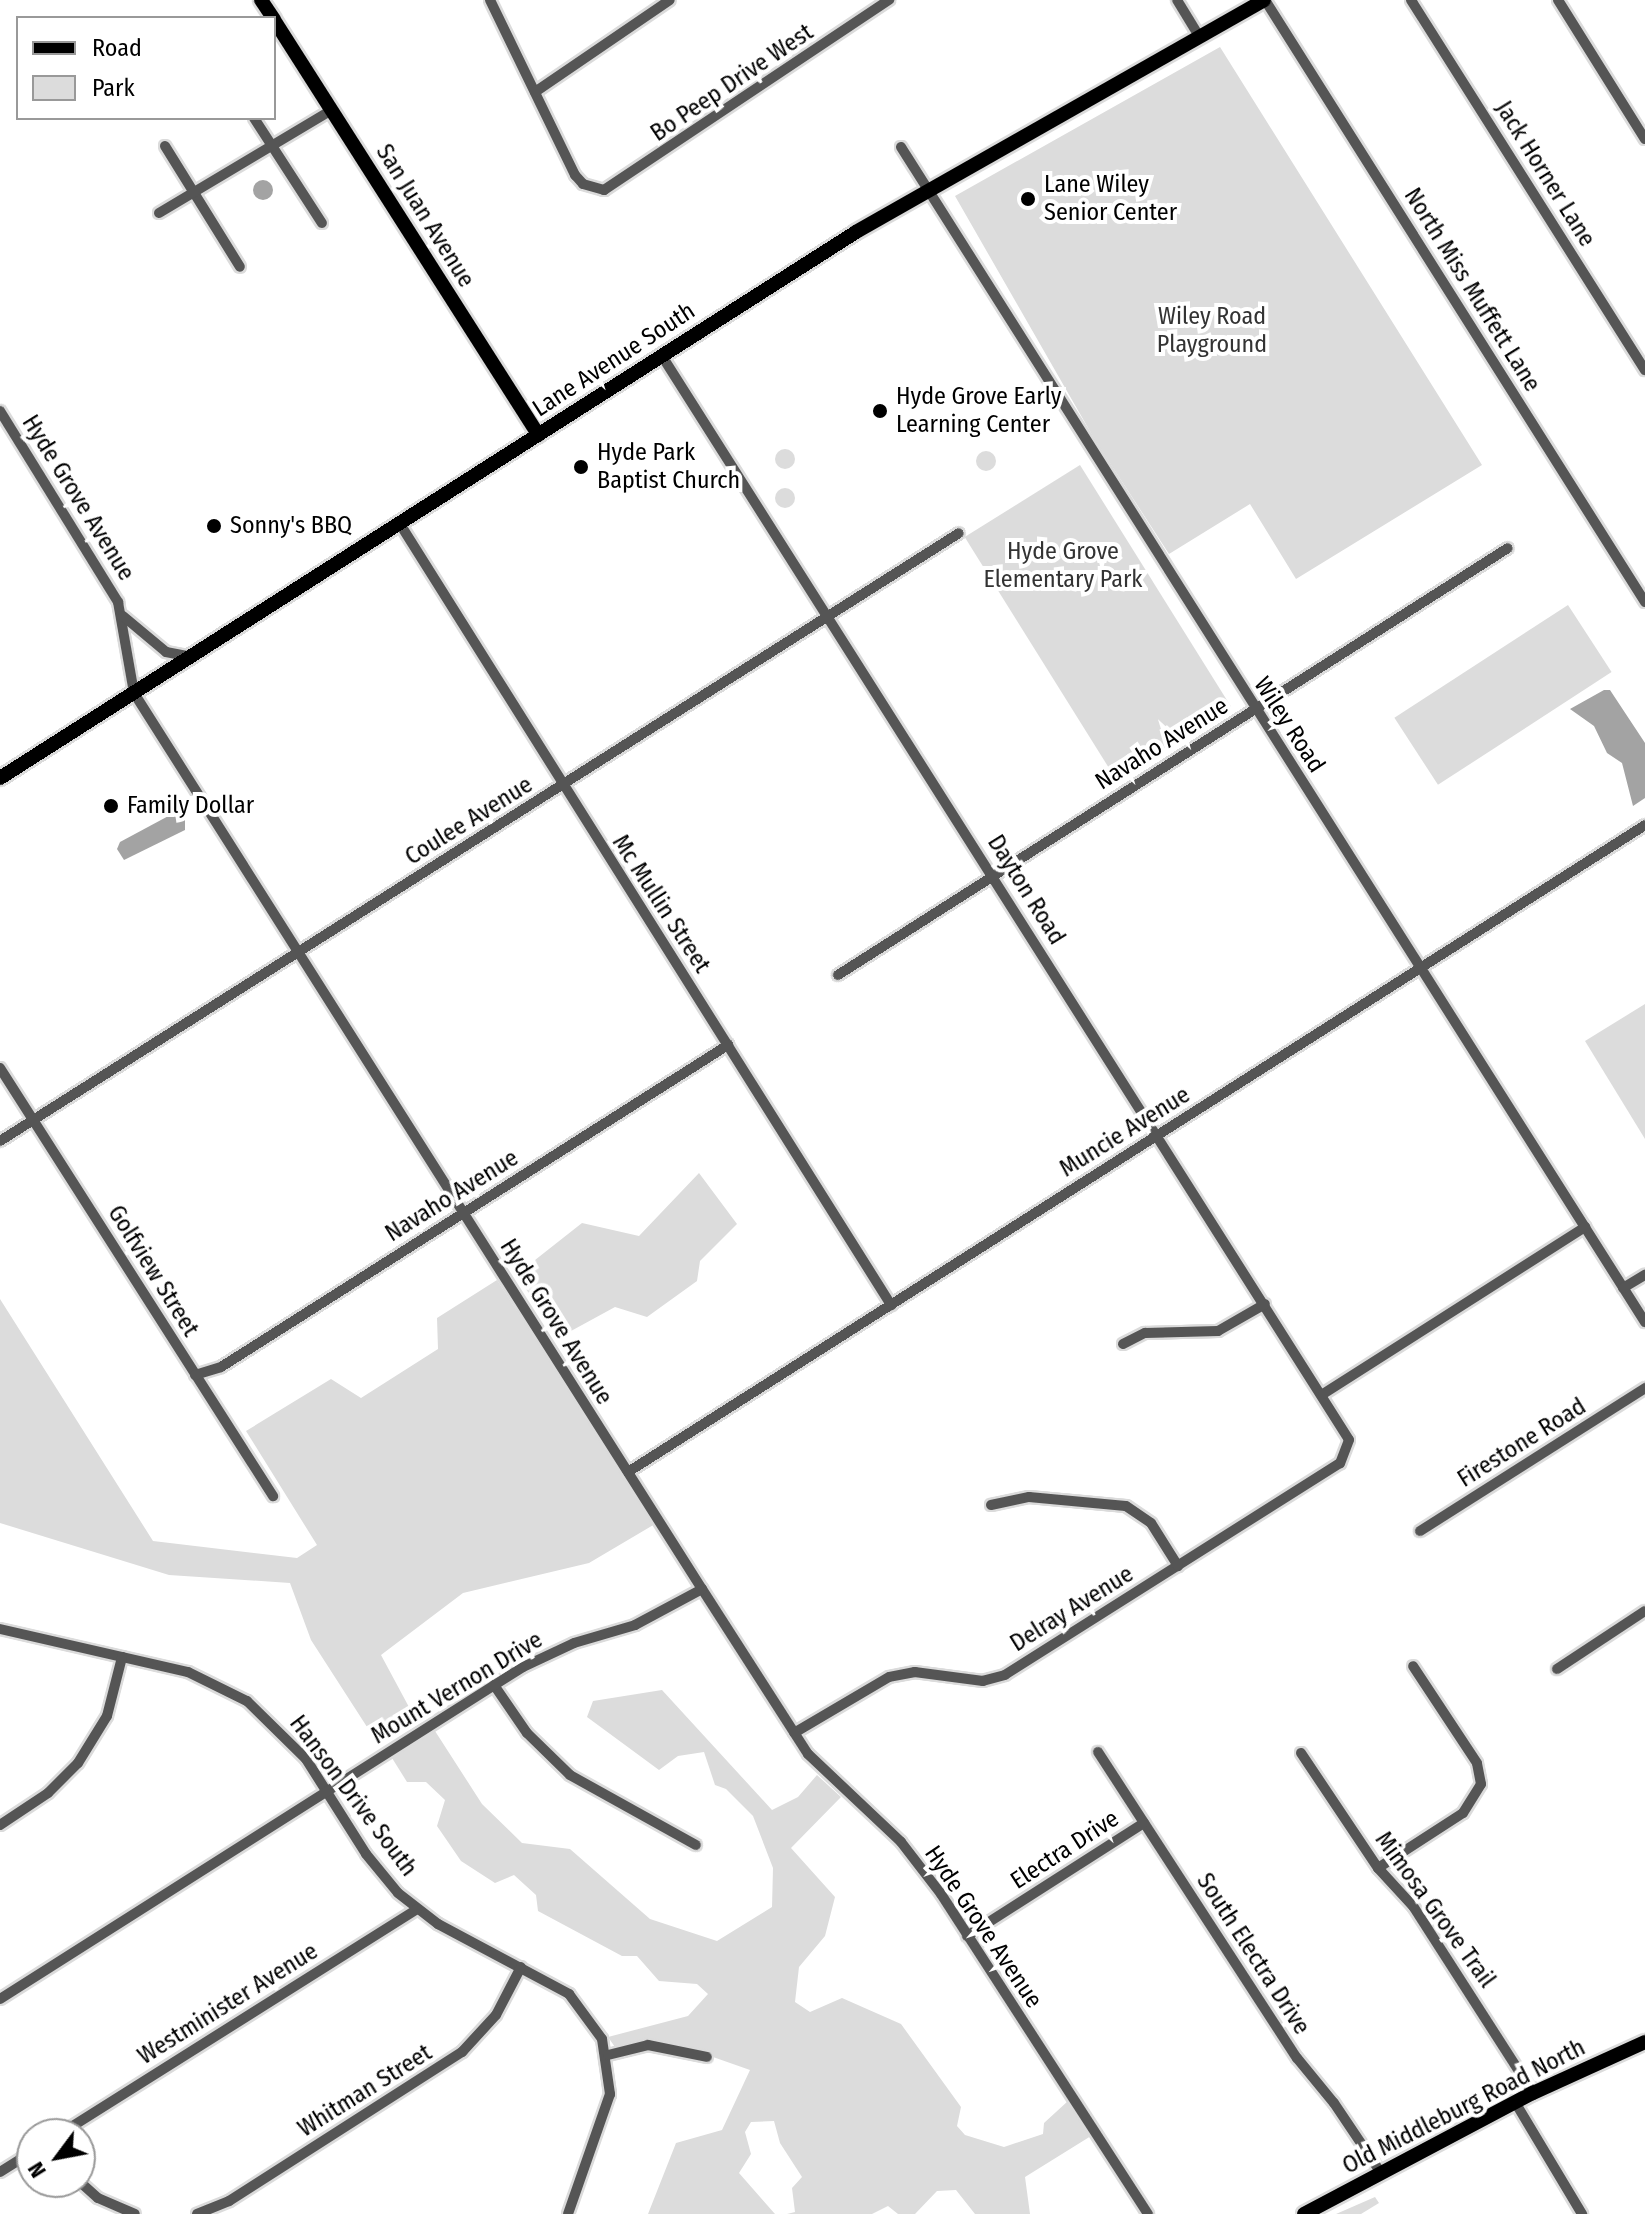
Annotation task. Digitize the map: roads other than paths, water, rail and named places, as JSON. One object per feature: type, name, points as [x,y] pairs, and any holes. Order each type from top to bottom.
[{"type":"main road","name":"Lane Avenue South","points":[[0,778],[926,190],[1265,0]]},
{"type":"main road","name":"San Juan Avenue","points":[[276,24],[538,435]]},
{"type":"main road","name":"Old Middleburg Road North","points":[[1304,2214],[1515,2102],[1645,2042]]},
{"type":"street","points":[[490,0],[535,92],[670,0]]},
{"type":"street","name":"Bo Peep Drive West","points":[[535,92],[575,175],[593,189],[615,187],[889,0]]},
{"type":"street","points":[[1177,0],[1199,36]]},
{"type":"street","name":"North Miss Muffett Lane","points":[[1265,0],[1645,602]]},
{"type":"street","name":"Jack Horner Lane","points":[[1411,0],[1645,370]]},
{"type":"street","points":[[1558,0],[1645,139]]},
{"type":"street","points":[[159,213],[332,110]]},
{"type":"street","points":[[255,120],[322,223]]},
{"type":"street","points":[[165,146],[240,267]]},
{"type":"street","name":"Wiley Road","points":[[901,147],[1645,1322]]},
{"type":"street","name":"Dayton Road","points":[[662,356],[1323,1394],[1346,1432],[1348,1449]]},
{"type":"street","name":"Hyde Grove Avenue","points":[[0,411],[101,572],[123,616],[134,693],[702,1589],[794,1733],[823,1772],[901,1842],[967,1936],[1148,2214]]},
{"type":"street","points":[[0,435],[10,428]]},
{"type":"street","name":"Mc Mullin Street","points":[[400,524],[891,1305]]},
{"type":"street","name":"Coulee Avenue","points":[[0,1141],[959,533]]},
{"type":"street","name":"Navaho Avenue","points":[[838,975],[1508,548]]},
{"type":"street","points":[[123,616],[166,652],[191,657]]},
{"type":"street","name":"Muncie Avenue","points":[[628,1472],[1645,825]]},
{"type":"street","name":"Navaho Avenue","points":[[195,1375],[221,1367],[728,1045]]},
{"type":"street","name":"Golfview Street","points":[[0,1068],[273,1496]]},
{"type":"street","points":[[1323,1394],[1585,1227]]},
{"type":"street","points":[[1623,1288],[1645,1275]]},
{"type":"street","points":[[1123,1344],[1145,1333],[1218,1331],[1265,1304]]},
{"type":"street","name":"Firestone Road","points":[[1420,1531],[1645,1388]]},
{"type":"street","name":"Delray Avenue","points":[[794,1733],[889,1677],[915,1672],[983,1681],[1005,1675],[1340,1463],[1348,1449]]},
{"type":"street","points":[[991,1505],[1029,1497],[1126,1506],[1151,1523],[1178,1566]]},
{"type":"street","name":"Mount Vernon Drive","points":[[0,1999],[545,1655],[635,1625],[702,1589]]},
{"type":"street","points":[[1557,1669],[1645,1611]]},
{"type":"street","name":"Hanson Drive South","points":[[0,1629],[188,1672],[247,1701],[289,1739],[366,1854],[417,1909],[569,1994],[593,2021],[608,2055],[606,2113],[568,2214]]},
{"type":"street","points":[[0,1825],[48,1793],[78,1763],[107,1716],[122,1657]]},
{"type":"street","points":[[1378,1868],[1463,1813],[1481,1784],[1477,1763],[1413,1666]]},
{"type":"street","points":[[494,1685],[527,1733],[570,1775],[696,1845]]},
{"type":"street","name":"South Electra Drive","points":[[1098,1752],[1297,2058],[1381,2173]]},
{"type":"street","name":"Mimosa Grove Trail","points":[[1301,1753],[1378,1868],[1413,1906],[1533,2093]]},
{"type":"street","name":"Electra Drive","points":[[967,1936],[1144,1823]]},
{"type":"street","name":"Westminister Avenue","points":[[85,2118],[417,1909]]},
{"type":"street","name":"Whitman Street","points":[[197,2214],[229,2201],[462,2052],[496,2015],[521,1967]]},
{"type":"street","points":[[608,2055],[648,2045],[707,2057]]},
{"type":"street","points":[[1515,2102],[1582,2214]]},
{"type":"street","points":[[96,2196],[135,2214]]},
{"type":"place","name":"Lane Wiley Senior Center","points":[[1028,199]]},
{"type":"place","name":"Hyde Grove Early Learning Center","points":[[880,411]]},
{"type":"place","name":"Hyde Park Baptist Church","points":[[581,467]]},
{"type":"place","name":"Sonny's BBQ","points":[[214,526]]},
{"type":"place","name":"Family Dollar","points":[[111,806]]},
{"type":"park label","name":"Wiley Road Playground","points":[[1212,331]]},
{"type":"park label","name":"Hyde Grove Elementary Park","points":[[1063,566]]}]
